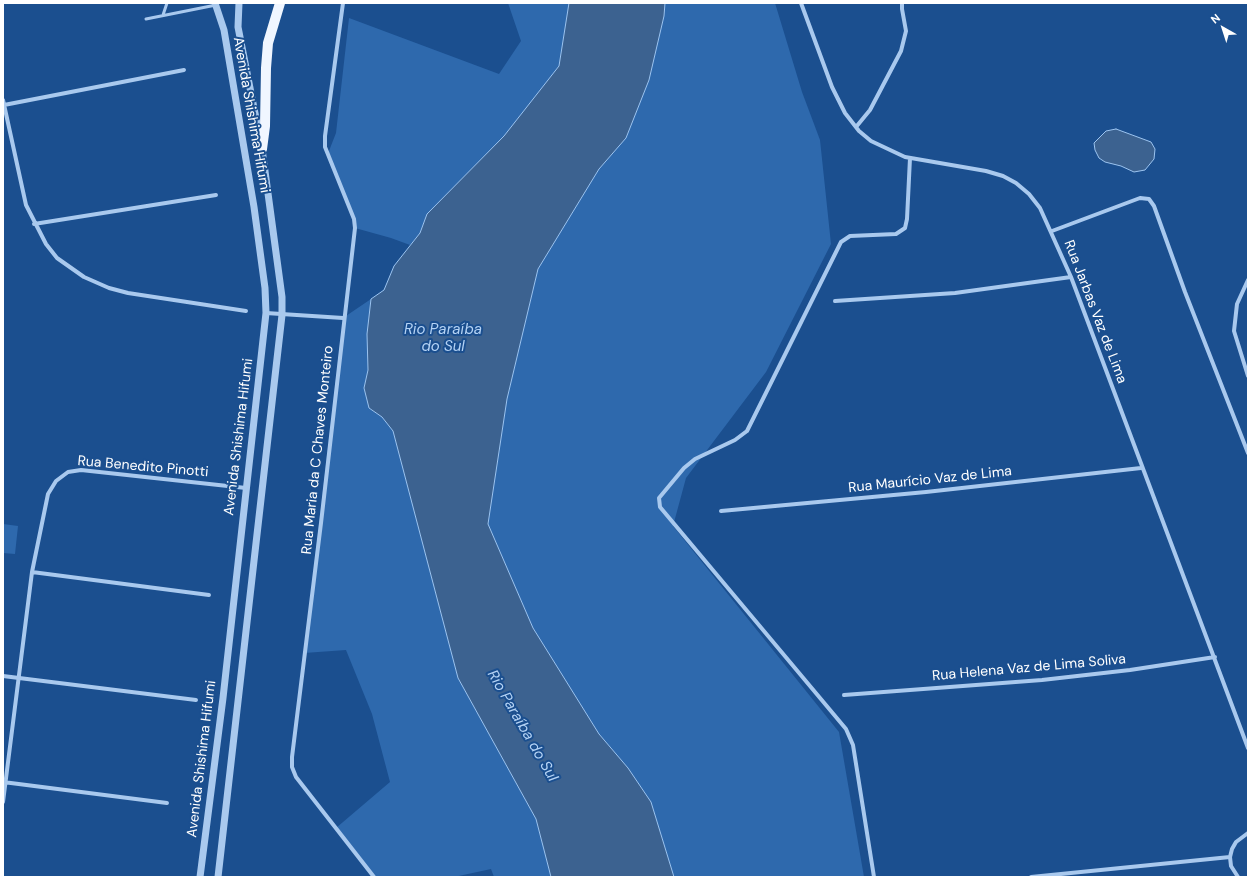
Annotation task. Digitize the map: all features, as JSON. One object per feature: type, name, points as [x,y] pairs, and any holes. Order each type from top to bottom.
[{"type":"main road","points":[[262,149],[266,126],[266,68],[268,43],[280,3]]},
{"type":"street","name":"Avenida Shishima Hifumi","points":[[218,877],[282,315],[282,297],[262,149],[240,43],[237,13],[239,3]]},
{"type":"street","name":"Rua Maria da C Chaves Monteiro","points":[[343,3],[325,136],[327,156],[354,219],[355,228],[292,767],[296,777],[374,877]]},
{"type":"street","name":"Rua Jarbas Vaz de Lima","points":[[801,3],[832,87],[856,127],[871,141],[894,153],[910,158],[986,171],[1003,176],[1016,183],[1029,194],[1040,208],[1052,231],[1071,277],[1141,468],[1215,657],[1248,748]]},
{"type":"street","points":[[856,127],[870,110],[901,51],[906,31],[902,3]]},
{"type":"street","name":"Avenida Shishima Hifumi","points":[[200,877],[221,713],[266,313],[265,288],[254,207],[224,30],[215,4]]},
{"type":"street","points":[[4,105],[184,70]]},
{"type":"street","points":[[3,100],[23,193],[34,224],[46,244],[57,258],[70,268],[96,283],[128,293],[246,311]]},
{"type":"street","points":[[874,877],[853,745],[846,729],[660,507],[659,498],[684,468],[695,459],[735,440],[747,431],[841,242],[850,236],[896,234],[905,228],[907,219],[910,158]]},
{"type":"street","points":[[34,224],[216,195]]},
{"type":"street","points":[[1052,231],[1140,198],[1148,199],[1154,206],[1185,292],[1248,453]]},
{"type":"street","points":[[835,301],[956,293],[1071,277]]},
{"type":"street","points":[[1248,280],[1237,304],[1234,331],[1248,376]]},
{"type":"street","points":[[266,313],[344,318]]},
{"type":"street","name":"Rua Maurício Vaz de Lima","points":[[721,511],[926,492],[1141,468]]},
{"type":"street","name":"Rua Benedito Pinotti","points":[[3,802],[4,782],[32,572],[48,494],[56,481],[68,472],[81,470],[246,488]]},
{"type":"street","points":[[32,572],[209,595]]},
{"type":"street","name":"Rua Helena Vaz de Lima Soliva","points":[[844,695],[1042,680],[1137,669],[1215,657]]},
{"type":"street","points":[[3,676],[196,700]]},
{"type":"street","points":[[4,782],[167,803]]},
{"type":"street","points":[[1238,877],[1231,866],[1230,858],[1236,842],[1248,833]]},
{"type":"street","points":[[1031,877],[1230,858]]},
{"type":"lane","points":[[163,15],[167,3]]},
{"type":"lane","points":[[146,19],[215,4]]},
{"type":"shaded area","points":[[508,3],[569,3],[559,66],[504,136],[427,214],[420,233],[410,245],[355,228],[354,219],[327,156],[336,133],[349,18],[499,74],[521,41]]},
{"type":"shaded area","points":[[665,3],[775,3],[802,92],[820,140],[831,244],[766,372],[686,478],[673,526],[839,732],[864,877],[674,877],[651,802],[628,768],[599,734],[533,628],[488,524],[507,399],[538,269],[599,169],[626,137],[664,16]]},
{"type":"shaded area","points":[[371,299],[367,334],[368,370],[364,388],[369,408],[382,417],[393,431],[458,678],[536,819],[551,877],[494,877],[491,869],[454,877],[373,877],[336,828],[390,782],[372,714],[346,650],[304,653],[343,318]]},
{"type":"shaded area","points":[[3,524],[18,526],[15,554],[3,553]]},
{"type":"water","name":"Rio Paraíba do Sul","points":[[569,3],[665,3],[664,16],[649,80],[626,138],[599,169],[538,269],[507,399],[488,524],[533,628],[599,734],[628,768],[651,802],[674,877],[551,877],[536,819],[458,678],[393,431],[382,417],[369,408],[364,388],[368,370],[367,334],[371,299],[384,290],[394,266],[420,233],[427,214],[504,136],[559,66]]},
{"type":"water","points":[[1116,129],[1151,142],[1155,149],[1154,159],[1145,170],[1134,172],[1121,166],[1105,162],[1099,158],[1095,150],[1094,143],[1106,131]]}]
